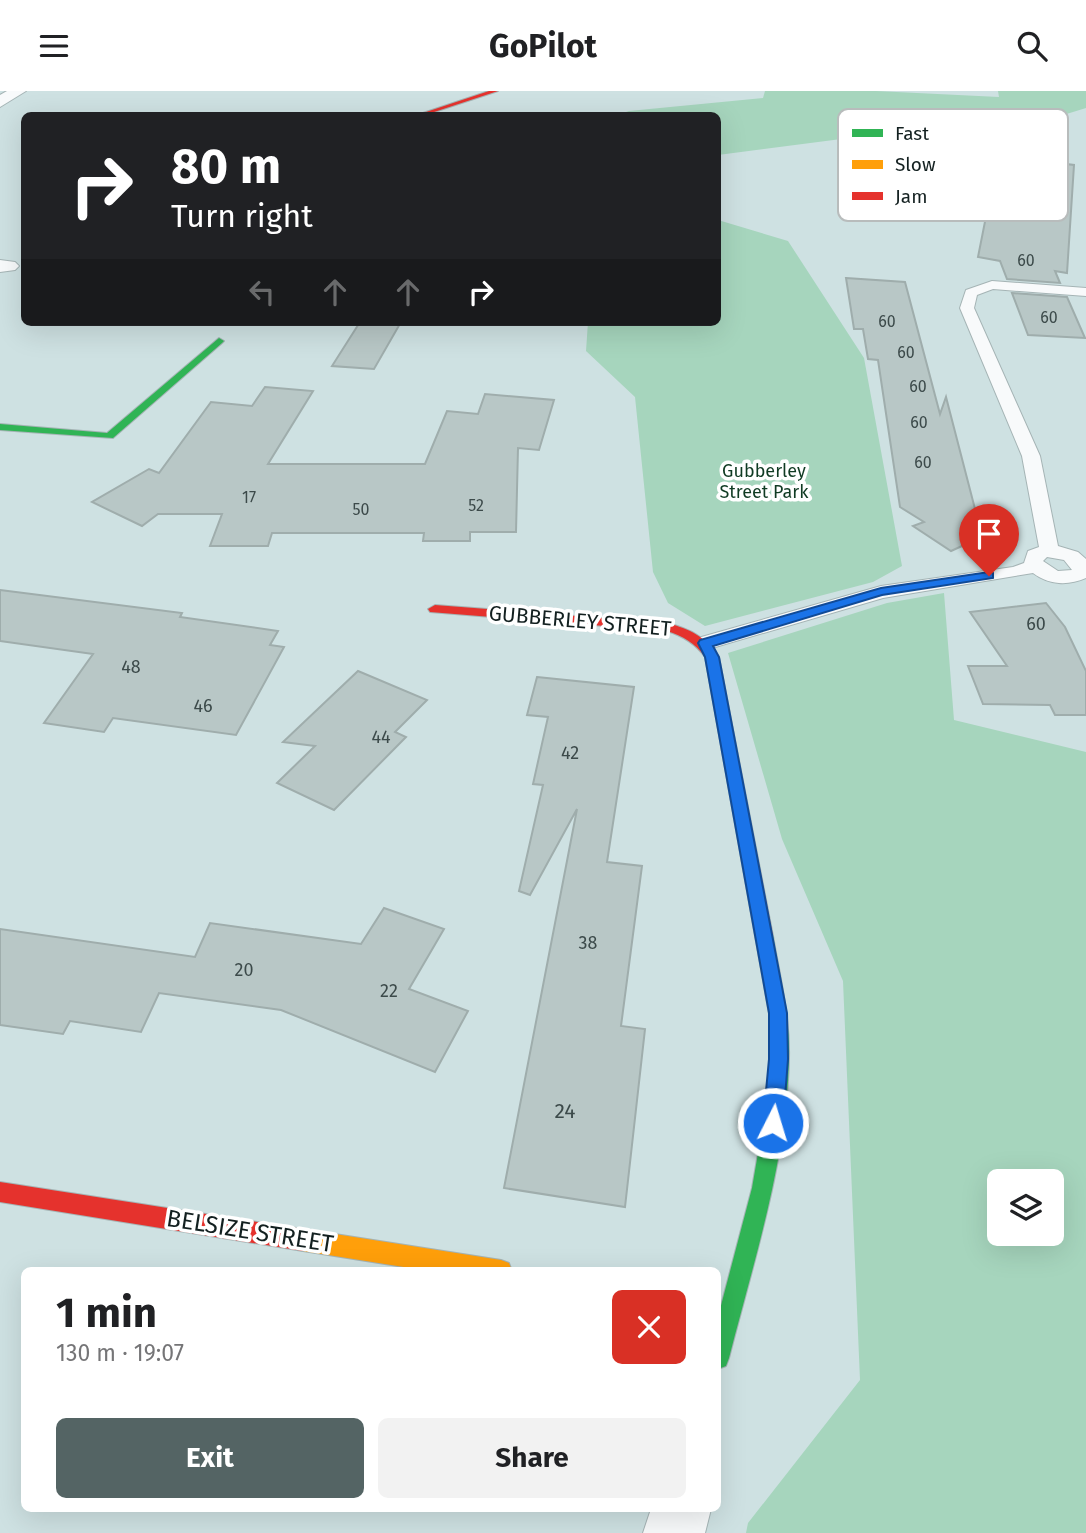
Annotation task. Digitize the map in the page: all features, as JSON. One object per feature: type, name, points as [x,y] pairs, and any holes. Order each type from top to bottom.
[{"type":"street","points":[[0,102],[18,91]]},
{"type":"street","points":[[429,112],[495,91]]},
{"type":"street","points":[[0,427],[109,436],[219,341]]},
{"type":"street","name":"GUBBERLEY STREET","points":[[435,609],[667,627],[690,633],[705,643]]},
{"type":"street","points":[[705,643],[712,657],[778,1013],[779,1059],[771,1144],[724,1305],[721,1332]]},
{"type":"street","name":"BELSIZE STREET","points":[[0,1192],[476,1267]]},
{"type":"street","points":[[674,1533],[680,1512]]},
{"type":"lane","points":[[1042,558],[1031,456],[967,308],[971,293],[992,285],[1086,292]]},
{"type":"lane","points":[[705,643],[881,591],[1016,572],[1042,558],[1075,558],[1083,574]]},
{"type":"green space","points":[[765,91],[876,91],[999,97],[998,91],[1086,91],[1086,108],[1068,114],[1068,109],[838,109],[838,139],[721,155],[721,112],[626,112],[763,98]]},
{"type":"green space","name":"Gubberley Street Park","points":[[721,221],[788,241],[864,358],[902,566],[873,582],[705,626],[668,603],[653,572],[635,397],[586,351],[588,326],[721,326]]},
{"type":"green space","points":[[944,593],[954,720],[1086,752],[1086,1533],[746,1533],[748,1523],[860,1380],[843,981],[782,839],[728,653],[887,603]]},
{"type":"building","points":[[1068,164],[1074,165],[1067,273],[1055,271],[1060,283],[1007,279],[1000,261],[978,257],[985,221],[1068,221]]},
{"type":"building","points":[[846,278],[905,282],[940,414],[946,397],[989,563],[962,546],[951,551],[913,526],[924,522],[900,507],[878,360],[868,359],[863,329],[854,329]]},
{"type":"building","points":[[1012,293],[1067,297],[1085,338],[1028,335]]},
{"type":"building","points":[[357,326],[399,326],[374,369],[332,366]]},
{"type":"building","points":[[265,387],[313,391],[268,464],[425,464],[447,411],[478,414],[485,394],[554,400],[539,450],[518,448],[516,532],[470,532],[470,541],[423,541],[424,533],[272,533],[268,546],[210,546],[222,514],[158,514],[142,526],[92,502],[149,469],[159,473],[211,402],[252,406]]},
{"type":"building","points":[[0,590],[182,613],[180,617],[278,631],[270,645],[284,647],[236,735],[113,718],[104,732],[44,723],[93,654],[0,641]]},
{"type":"building","points":[[1046,603],[1065,627],[1086,671],[1086,715],[1055,715],[1050,705],[983,704],[968,666],[1007,666],[970,612]]},
{"type":"building","points":[[358,671],[427,700],[395,732],[406,737],[334,810],[277,783],[315,746],[283,742]]},
{"type":"building","points":[[537,677],[634,687],[607,862],[642,866],[621,1026],[645,1029],[625,1207],[504,1188],[577,809],[530,895],[519,891],[543,785],[533,784],[548,717],[527,715]]},
{"type":"building","points":[[384,908],[444,929],[409,989],[468,1011],[435,1072],[281,1010],[159,993],[141,1032],[70,1021],[63,1034],[0,1025],[0,929],[195,957],[210,923],[361,944]]},
{"type":"traffic: fast","points":[[0,427],[109,436],[219,341]]},
{"type":"traffic: fast","points":[[721,1346],[762,1188],[777,1101],[778,1014],[764,936]]},
{"type":"traffic: slow","points":[[303,1240],[475,1267]]},
{"type":"traffic: jam","points":[[429,112],[495,91]]},
{"type":"traffic: jam","points":[[435,609],[667,627],[687,634],[703,645],[712,657],[764,936]]},
{"type":"traffic: jam","points":[[0,1192],[303,1240]]},
{"type":"route","points":[[773,1123],[779,1059],[778,1013],[712,657],[705,643],[881,591],[989,576]]}]
